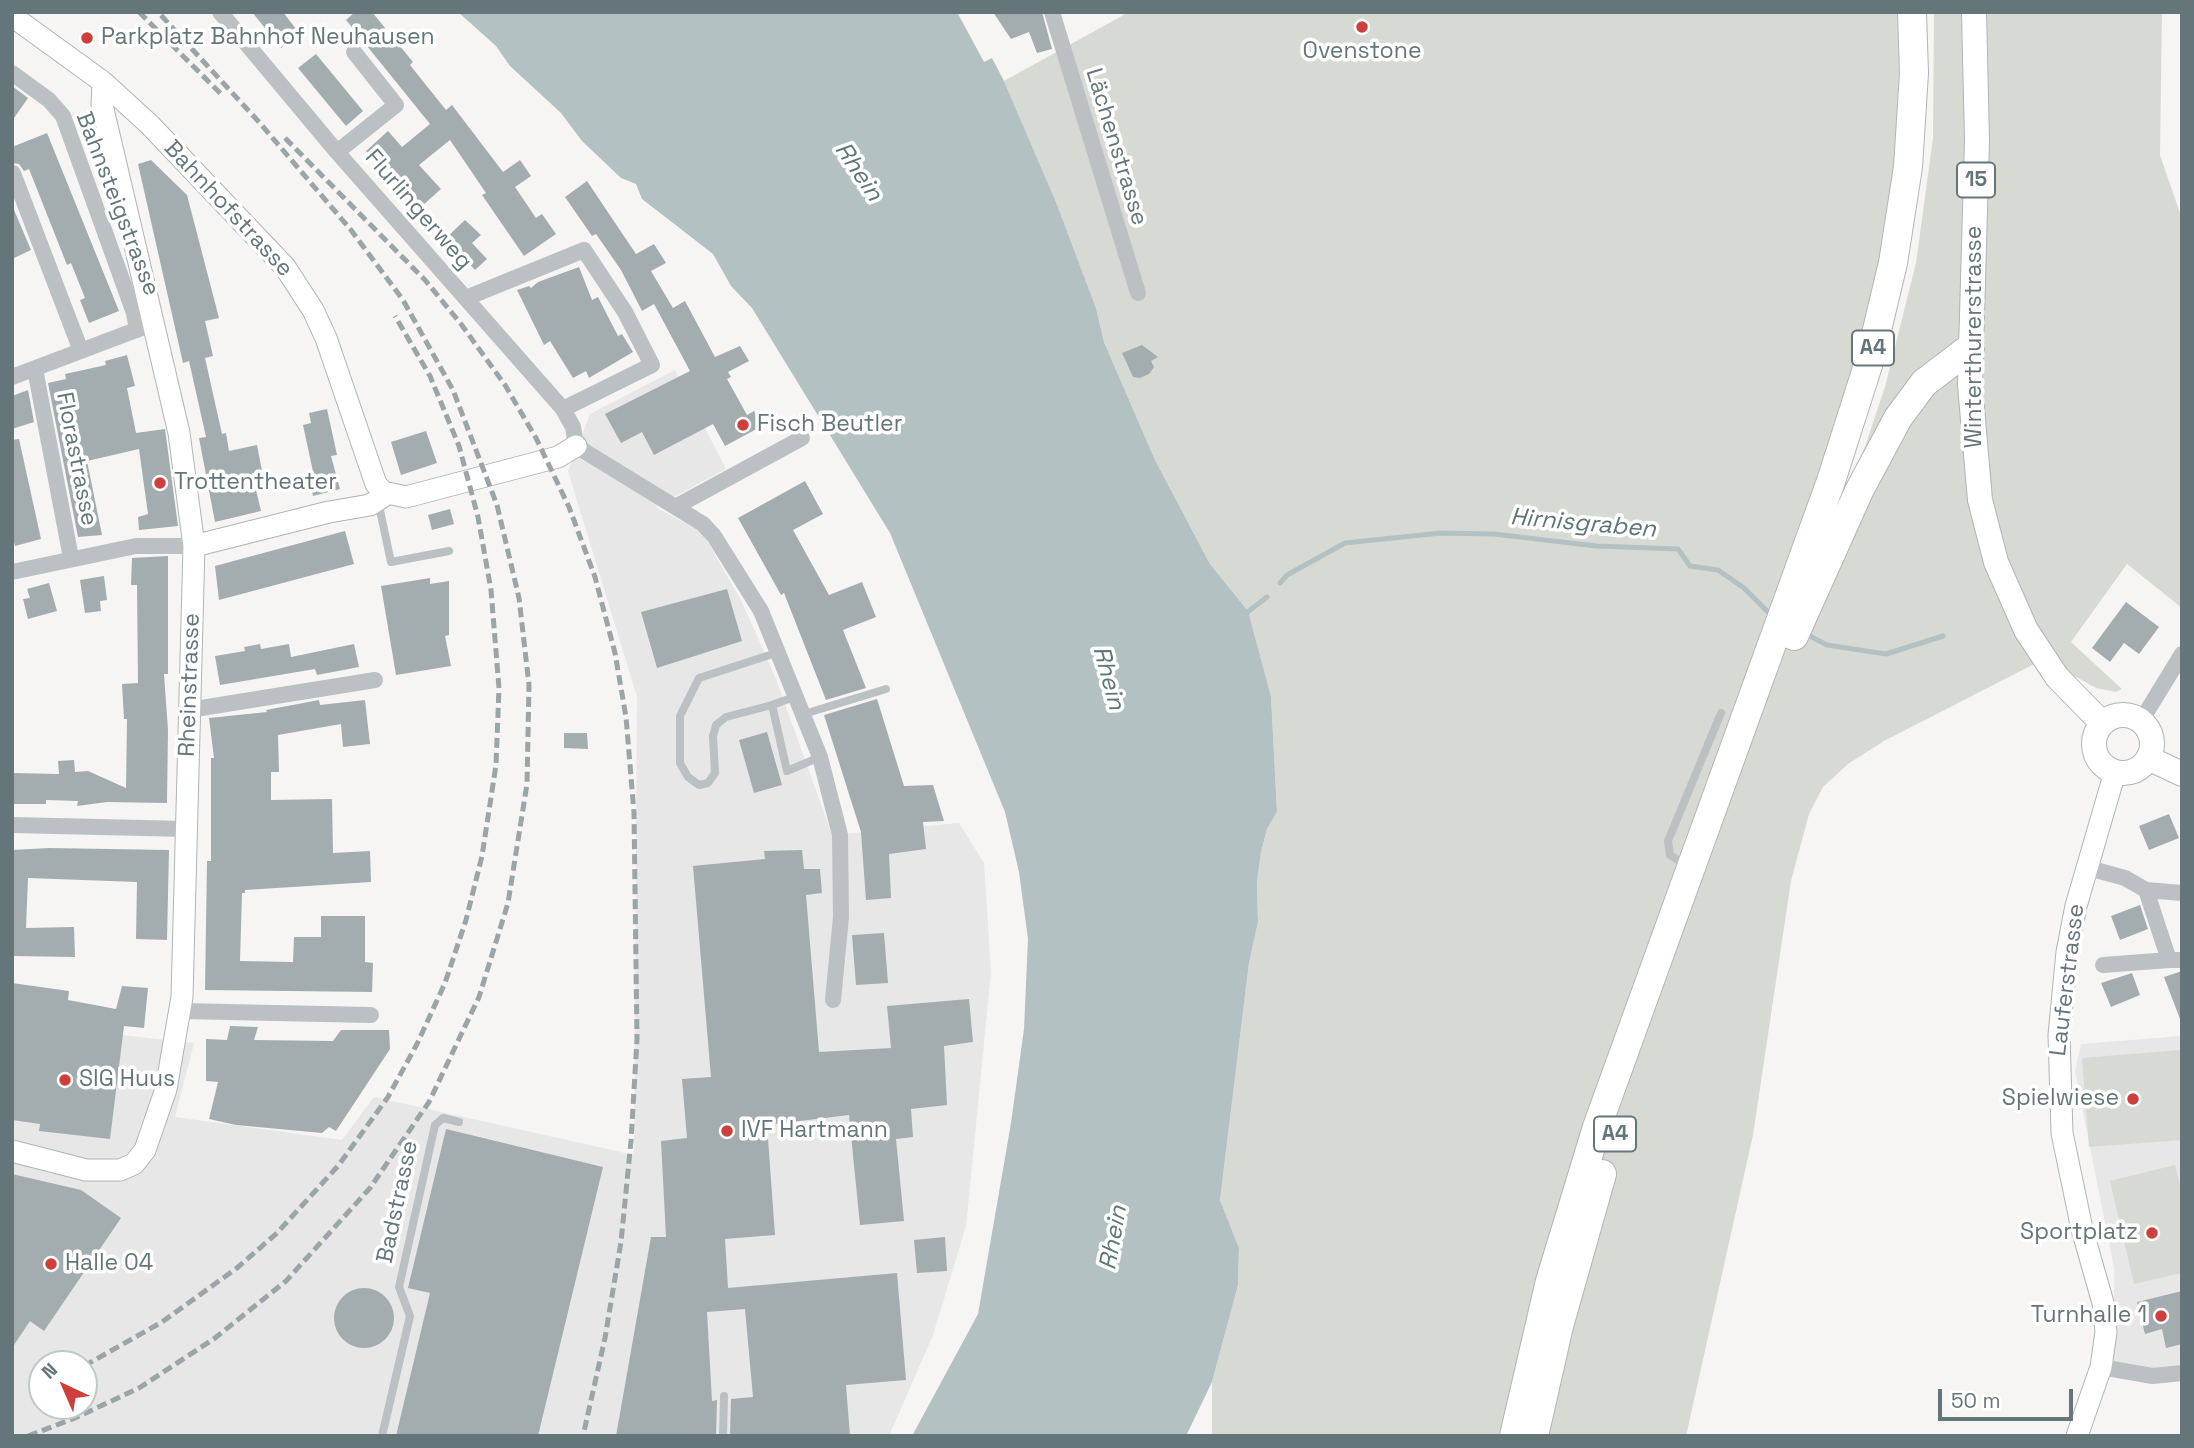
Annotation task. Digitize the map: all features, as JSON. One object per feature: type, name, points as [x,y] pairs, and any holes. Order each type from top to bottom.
[{"type":"highway","name":"A4","points":[[1534,1436],[1559,1326],[1602,1172],[1767,683],[1794,636],[1815,564],[1893,263],[1911,130],[1914,73],[1912,12]]},
{"type":"highway","name":"A4","points":[[1514,1436],[1541,1314],[1577,1191],[1690,867],[1815,564],[1878,384],[1906,273],[1925,143],[1928,12]]},
{"type":"highway","points":[[1815,564],[1901,413],[1924,383],[1970,348]]},
{"type":"main road","name":"Winterthurerstrasse","points":[[1974,12],[1977,140],[1970,348],[1973,449],[1986,527],[2009,596],[2038,650],[2070,691],[2102,723]]},
{"type":"main road","points":[[2123,715],[2141,721],[2151,739],[2148,758],[2131,772],[2115,772],[2102,764],[2095,753],[2095,735],[2102,723],[2123,715]]},
{"type":"main road","points":[[2148,758],[2182,774]]},
{"type":"street","name":"Flurlingerweg","points":[[220,12],[337,152],[563,409],[573,427],[576,446]]},
{"type":"street","name":"Lächenstrasse","points":[[1052,12],[1138,293]]},
{"type":"street","name":"Bahnhofstrasse","points":[[12,16],[103,82],[150,125],[263,240],[300,287],[326,338],[382,498]]},
{"type":"street","name":"Flurlingerweg","points":[[337,152],[396,106],[354,52]]},
{"type":"street","name":"Bahnsteigstrasse","points":[[12,73],[50,100],[63,116],[134,313],[145,327]]},
{"type":"street","name":"Rheinstrasse","points":[[12,1151],[86,1170],[120,1170],[134,1164],[145,1150],[158,1117],[175,1049],[180,1011],[194,546],[179,433],[145,327],[102,105],[103,82]]},
{"type":"street","points":[[13,173],[81,351]]},
{"type":"street","name":"Flurlingerweg","points":[[466,299],[584,250],[625,312],[652,365],[563,409]]},
{"type":"street","points":[[12,377],[145,327]]},
{"type":"street","name":"Florastrasse","points":[[35,369],[71,558]]},
{"type":"street","points":[[677,506],[802,438]]},
{"type":"street","points":[[12,572],[136,546],[194,546],[382,498],[406,497],[558,457],[576,446],[677,506],[714,536],[761,611],[820,757],[840,835],[841,917],[833,1000]]},
{"type":"street","points":[[2141,721],[2182,654]]},
{"type":"street","points":[[189,710],[375,680]]},
{"type":"street","name":"Lauferstrasse","points":[[2077,1436],[2101,1367],[2106,1332],[2103,1303],[2068,1170],[2057,1068],[2067,952],[2085,867],[2115,772]]},
{"type":"street","points":[[12,825],[187,829]]},
{"type":"street","points":[[2085,867],[2125,878],[2146,890],[2182,893]]},
{"type":"street","points":[[2103,965],[2175,960],[2146,890]]},
{"type":"street","points":[[180,1011],[371,1015]]},
{"type":"street","points":[[2101,1367],[2153,1376],[2182,1373]]},
{"type":"lane","points":[[382,498],[391,562],[449,551]]},
{"type":"lane","points":[[779,652],[699,678],[680,716],[680,763],[688,777],[699,785],[708,783],[715,773],[713,736],[716,725],[726,718],[797,696]]},
{"type":"lane","points":[[804,714],[886,689]]},
{"type":"lane","points":[[772,705],[787,771],[820,757]]},
{"type":"lane","points":[[1690,867],[1674,860],[1668,849],[1668,841],[1721,713]]},
{"type":"lane","name":"Badstrasse","points":[[382,1436],[410,1316],[399,1287],[435,1125],[443,1118],[459,1122]]},
{"type":"lane","points":[[723,1436],[724,1396]]},
{"type":"shaded area","points":[[1129,12],[1904,12],[1900,128],[1880,262],[1857,357],[1820,477],[1851,488],[1885,387],[1916,263],[1933,138],[1934,12],[2162,12],[2160,155],[2182,219],[2182,608],[2127,564],[2071,642],[2122,689],[2116,692],[2096,688],[2044,659],[1884,741],[1848,764],[1823,787],[1809,814],[1791,881],[1753,1135],[1686,1436],[1212,1436],[1212,1382],[1238,1285],[1239,1248],[1220,1200],[1249,963],[1258,922],[1257,882],[1261,852],[1267,829],[1277,812],[1271,696],[1248,611],[1210,564],[1155,460],[1104,342],[1096,308],[1056,202],[1004,81]]},
{"type":"shaded area","points":[[675,370],[726,469],[655,507],[702,532],[742,602],[776,679],[832,835],[959,823],[984,863],[991,972],[966,1226],[933,1335],[889,1436],[12,1436],[12,1023],[194,1043],[175,1117],[342,1140],[374,1097],[634,1155],[637,697],[568,471],[590,414]]},
{"type":"shaded area","points":[[2182,1036],[2182,1364],[2166,1370],[2114,1361],[2114,1268],[2075,1071],[2081,1044]]},
{"type":"shaded area","name":"Spielwiese","points":[[2182,1050],[2182,1140],[2089,1147],[2082,1058]]},
{"type":"shaded area","name":"Sportplatz","points":[[2175,1165],[2182,1193],[2182,1273],[2134,1284],[2110,1181]]},
{"type":"water","name":"Rhein","points":[[458,12],[957,12],[984,62],[992,58],[1004,81],[1056,202],[1096,308],[1104,342],[1155,460],[1210,564],[1248,611],[1271,696],[1277,812],[1267,829],[1261,852],[1257,882],[1258,922],[1249,963],[1220,1200],[1239,1248],[1238,1285],[1212,1382],[1186,1436],[912,1436],[978,1314],[1011,1123],[1024,1029],[1028,939],[1019,872],[1005,812],[890,533],[752,308],[731,286],[713,254],[642,199],[636,184],[621,178],[582,141],[561,113],[510,66],[496,46]]},
{"type":"building","points":[[252,12],[283,12],[299,33],[281,48]]},
{"type":"building","points":[[355,12],[372,12],[413,62],[410,65],[446,110],[452,105],[503,172],[520,160],[531,176],[515,187],[536,218],[542,214],[556,234],[524,256],[482,195],[486,193],[450,140],[419,165],[441,189],[422,206],[386,166],[382,170],[366,151],[388,131],[402,147],[430,124],[346,20]]},
{"type":"building","points":[[993,12],[1042,12],[1052,49],[1037,53],[1029,32],[1011,39]]},
{"type":"building","points":[[316,54],[363,111],[346,126],[298,68]]},
{"type":"building","points":[[12,86],[28,98],[12,121]]},
{"type":"building","points":[[47,133],[119,311],[89,323],[80,300],[85,298],[71,263],[67,265],[29,169],[24,171],[19,164],[12,163],[12,147]]},
{"type":"building","points":[[151,160],[187,195],[219,318],[205,321],[213,356],[205,358],[222,434],[226,433],[229,451],[257,445],[262,471],[252,473],[261,511],[215,522],[199,438],[206,437],[189,361],[183,363],[138,164]]},
{"type":"building","points":[[587,181],[636,254],[654,244],[666,263],[651,271],[673,308],[685,301],[715,357],[740,346],[749,361],[728,372],[731,377],[727,379],[747,415],[754,411],[762,426],[725,446],[713,424],[654,455],[642,432],[621,443],[605,414],[690,371],[654,304],[642,311],[621,270],[596,234],[592,236],[565,197]]},
{"type":"building","points":[[12,205],[31,250],[12,259]]},
{"type":"building","points":[[465,220],[481,235],[472,243],[487,259],[475,270],[446,238]]},
{"type":"building","points":[[579,267],[592,300],[598,297],[618,336],[622,334],[633,352],[589,378],[586,371],[573,378],[550,341],[544,345],[517,290],[529,286],[531,288],[538,282]]},
{"type":"building","points":[[1142,345],[1158,357],[1151,361],[1154,367],[1149,374],[1140,378],[1133,377],[1122,353]]},
{"type":"building","points":[[127,355],[135,386],[127,388],[136,433],[165,429],[178,526],[139,530],[138,517],[148,514],[139,449],[87,461],[102,535],[78,537],[48,383],[66,379],[65,374],[106,365],[105,361]]},
{"type":"building","points":[[28,390],[34,422],[12,429],[12,396]]},
{"type":"building","points":[[327,409],[337,455],[331,456],[340,489],[313,496],[310,483],[315,481],[303,425],[311,423],[309,413]]},
{"type":"building","points":[[426,431],[437,463],[401,475],[391,442]]},
{"type":"building","points":[[19,439],[41,539],[15,546],[12,534],[12,440]]},
{"type":"building","points":[[805,481],[823,514],[793,530],[829,595],[862,582],[876,617],[843,630],[866,688],[826,700],[784,593],[781,595],[738,518]]},
{"type":"building","points":[[450,509],[454,524],[432,530],[428,515]]},
{"type":"building","points":[[345,531],[354,564],[219,600],[215,566]]},
{"type":"building","points":[[168,556],[168,674],[164,674],[168,730],[167,803],[107,802],[77,806],[78,801],[46,800],[46,804],[12,804],[12,773],[59,774],[58,761],[74,760],[75,772],[88,771],[126,788],[127,719],[124,719],[122,684],[138,683],[137,585],[131,585],[132,558]]},
{"type":"building","points":[[104,576],[107,600],[100,601],[101,611],[85,613],[80,580]]},
{"type":"building","points":[[430,578],[430,584],[449,581],[449,635],[445,636],[451,666],[396,675],[381,586]]},
{"type":"building","points":[[49,583],[57,611],[28,619],[23,599],[30,598],[27,589]]},
{"type":"building","points":[[727,589],[742,641],[657,668],[641,612]]},
{"type":"building","points":[[2126,602],[2159,627],[2139,654],[2124,643],[2110,662],[2092,648]]},
{"type":"building","points":[[260,644],[261,649],[289,644],[291,657],[354,644],[359,667],[317,675],[315,669],[220,685],[215,656],[245,651],[244,647]]},
{"type":"building","points":[[877,699],[904,786],[933,785],[944,821],[923,822],[926,849],[889,854],[891,898],[866,900],[861,832],[824,715]]},
{"type":"building","points":[[319,700],[320,705],[365,700],[370,744],[343,747],[341,724],[278,735],[279,772],[271,772],[271,800],[332,799],[333,853],[370,851],[371,882],[245,890],[245,893],[242,893],[240,961],[293,962],[294,937],[321,937],[321,916],[365,916],[365,962],[373,963],[372,992],[205,990],[207,861],[211,861],[211,758],[214,758],[209,718],[267,712],[266,710]]},
{"type":"building","points":[[767,732],[782,785],[754,793],[739,740]]},
{"type":"building","points":[[564,733],[587,733],[588,749],[564,748]]},
{"type":"building","points":[[2169,814],[2179,838],[2149,850],[2139,826]]},
{"type":"building","points":[[12,850],[169,850],[167,940],[136,939],[137,882],[28,878],[26,928],[74,927],[75,957],[12,956]]},
{"type":"building","points":[[802,850],[804,869],[820,869],[822,893],[806,895],[819,1052],[891,1048],[887,1006],[969,999],[973,1042],[944,1046],[947,1105],[911,1109],[913,1137],[896,1139],[904,1221],[860,1225],[849,1115],[767,1125],[775,1235],[725,1239],[728,1288],[897,1273],[906,1380],[846,1385],[850,1436],[730,1436],[731,1399],[753,1397],[745,1309],[707,1312],[712,1401],[717,1400],[716,1436],[616,1436],[651,1237],[666,1237],[661,1141],[687,1138],[682,1079],[711,1077],[693,866],[765,859],[764,851]]},
{"type":"building","points":[[2140,905],[2148,929],[2120,940],[2111,916]]},
{"type":"building","points":[[884,933],[888,983],[856,985],[852,935]]},
{"type":"building","points":[[2182,971],[2182,1019],[2180,1019],[2164,977]]},
{"type":"building","points":[[2132,973],[2140,995],[2111,1007],[2101,983]]},
{"type":"building","name":"SIG Huus","points":[[12,983],[69,991],[68,1000],[116,1009],[122,986],[148,988],[144,1028],[124,1026],[110,1139],[39,1131],[40,1124],[12,1120]]},
{"type":"building","points":[[230,1026],[258,1027],[254,1040],[333,1041],[341,1030],[389,1030],[390,1049],[336,1131],[329,1127],[322,1133],[236,1125],[209,1119],[218,1082],[206,1081],[206,1039],[227,1040]]},
{"type":"building","points":[[446,1129],[603,1167],[538,1436],[396,1436],[430,1293],[408,1288]]},
{"type":"building","name":"Halle 04","points":[[12,1174],[81,1190],[121,1218],[44,1331],[30,1321],[12,1348]]},
{"type":"building","points":[[945,1237],[947,1271],[917,1273],[914,1240]]},
{"type":"building","points":[[358,1288],[370,1288],[386,1296],[392,1306],[392,1330],[386,1340],[370,1348],[358,1348],[342,1340],[334,1324],[334,1312],[342,1296]]},
{"type":"building","name":"Turnhalle 1","points":[[2182,1291],[2182,1344],[2166,1348],[2162,1329],[2145,1334],[2137,1302]]},
{"type":"waterway","name":"Hirnisgraben","points":[[1280,583],[1287,575],[1345,543],[1441,533],[1494,534],[1596,546],[1678,549],[1690,566],[1718,570],[1744,588],[1772,616]]},
{"type":"waterway","name":"Hirnisgraben","points":[[1245,614],[1267,597]]},
{"type":"waterway","name":"Hirnisgraben","points":[[1806,634],[1827,645],[1886,654],[1943,636]]},
{"type":"railway","points":[[139,12],[221,94]]},
{"type":"railway","points":[[28,1436],[75,1418],[139,1388],[215,1338],[286,1281],[370,1188],[429,1102],[479,997],[508,903],[527,784],[529,685],[519,598],[497,505],[453,390],[403,300],[351,230],[259,122],[158,12]]},
{"type":"railway","points":[[285,138],[425,280],[505,385],[536,438],[569,507],[595,577],[615,653],[626,717],[634,813],[637,1039],[621,1242],[605,1338],[583,1436]]},
{"type":"railway","points":[[98,1358],[162,1322],[237,1268],[277,1233],[338,1166],[388,1097],[417,1044],[445,983],[466,920],[482,856],[496,765],[499,688],[491,590],[478,517],[459,446],[430,376],[395,316]]},
{"type":"place","name":"Ovenstone","points":[[1362,27]]},
{"type":"place","name":"Parkplatz Bahnhof Neuhausen","points":[[87,38]]},
{"type":"place","name":"Fisch Beutler","points":[[743,425]]},
{"type":"place","name":"Trottentheater","points":[[160,483]]},
{"type":"place","name":"SIG Huus","points":[[65,1080]]},
{"type":"place","name":"Spielwiese","points":[[2133,1099]]},
{"type":"place","name":"IVF Hartmann","points":[[727,1131]]},
{"type":"place","name":"Sportplatz","points":[[2152,1233]]},
{"type":"place","name":"Halle 04","points":[[51,1264]]},
{"type":"place","name":"Turnhalle 1","points":[[2161,1316]]}]
